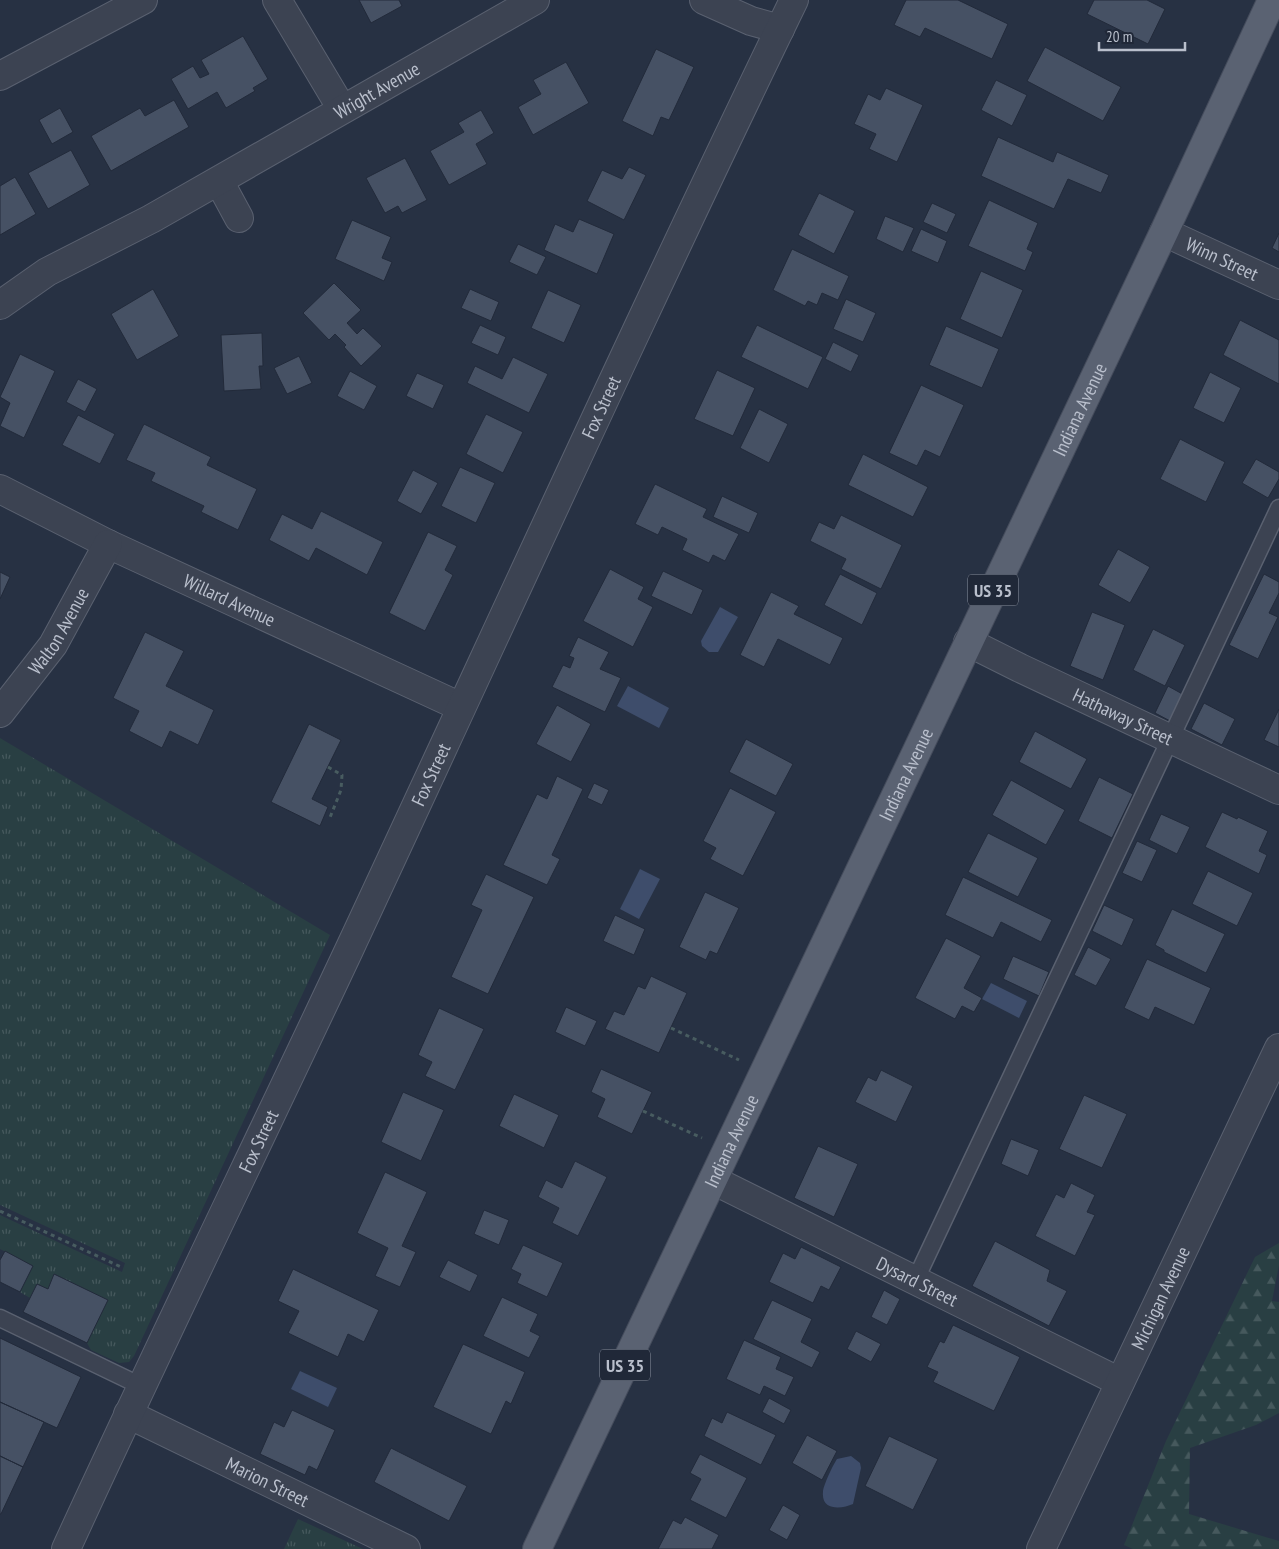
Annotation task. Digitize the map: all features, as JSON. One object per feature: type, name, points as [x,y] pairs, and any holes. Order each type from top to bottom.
[{"type":"main road","name":"Indiana Avenue","points":[[537,1549],[1164,232],[1272,0]]},
{"type":"street","points":[[0,76],[142,0]]},
{"type":"street","points":[[277,0],[342,109]]},
{"type":"street","name":"Wright Avenue","points":[[0,305],[48,272],[152,219],[535,0]]},
{"type":"street","points":[[704,0],[751,21],[780,29]]},
{"type":"street","name":"Fox Street","points":[[66,1549],[141,1386],[346,957],[794,0]]},
{"type":"street","points":[[219,181],[239,218]]},
{"type":"street","name":"Winn Street","points":[[1164,232],[1279,285]]},
{"type":"street","name":"Willard Avenue","points":[[0,489],[108,544],[462,707]]},
{"type":"street","name":"Walton Avenue","points":[[0,713],[53,645],[108,544]]},
{"type":"street","name":"Hathaway Street","points":[[968,642],[1279,790]]},
{"type":"street","name":"Michigan Avenue","points":[[1041,1549],[1279,1048]]},
{"type":"street","name":"Dysard Street","points":[[713,1180],[1120,1382]]},
{"type":"street","name":"Marion Street","points":[[128,1414],[406,1549]]},
{"type":"lane","points":[[915,1281],[1279,508]]},
{"type":"lane","points":[[0,1318],[141,1386]]},
{"type":"path","points":[[328,767],[342,775],[341,790],[330,820]]},
{"type":"path","points":[[670,1028],[710,1046]]},
{"type":"path","points":[[643,1111],[673,1124]]},
{"type":"path","points":[[0,1211],[121,1267]]},
{"type":"green space","points":[[0,738],[330,935],[134,1356],[129,1362],[119,1363],[91,1350],[87,1343],[107,1300],[55,1274],[48,1289],[37,1284],[30,1298],[20,1292],[33,1266],[0,1249],[0,1215],[122,1272],[125,1263],[0,1205]]},
{"type":"green space","points":[[1279,1243],[1279,1265],[1272,1301],[1279,1302],[1279,1413],[1256,1425],[1190,1448],[1189,1514],[1279,1541],[1279,1549],[1133,1549],[1124,1545],[1166,1441],[1255,1257]]},
{"type":"green space","points":[[298,1519],[363,1549],[284,1549]]},
{"type":"water","points":[[720,607],[738,617],[718,652],[709,652],[702,646],[701,641]]},
{"type":"water","points":[[628,686],[669,708],[659,728],[617,706]]},
{"type":"water","points":[[640,869],[660,879],[639,919],[620,909]]},
{"type":"water","points":[[991,983],[1027,1001],[1019,1018],[982,999]]},
{"type":"water","points":[[300,1371],[337,1388],[328,1407],[291,1389]]},
{"type":"water","points":[[851,1456],[860,1463],[861,1468],[853,1504],[833,1507],[825,1503],[823,1498],[828,1476],[837,1459]]},
{"type":"building","points":[[359,0],[399,0],[402,6],[371,23]]},
{"type":"building","points":[[906,0],[958,0],[1008,24],[992,59],[925,28],[920,37],[894,25]]},
{"type":"building","points":[[1094,0],[1147,0],[1165,9],[1148,44],[1087,14]]},
{"type":"building","points":[[243,36],[268,79],[253,88],[255,91],[226,108],[217,92],[188,109],[171,79],[193,66],[200,78],[209,74],[201,60]]},
{"type":"building","points":[[1045,47],[1121,87],[1103,121],[1027,81]]},
{"type":"building","points":[[656,49],[694,67],[669,120],[661,117],[653,136],[622,121]]},
{"type":"building","points":[[566,62],[589,103],[533,135],[518,107],[541,94],[533,80]]},
{"type":"building","points":[[996,80],[1027,95],[1012,126],[981,110]]},
{"type":"building","points":[[886,88],[923,105],[897,162],[869,149],[876,134],[854,124],[868,94],[880,100]]},
{"type":"building","points":[[174,100],[189,127],[111,171],[91,136],[140,108],[145,116]]},
{"type":"building","points":[[60,108],[73,132],[52,144],[39,120]]},
{"type":"building","points":[[481,110],[494,133],[476,144],[487,164],[449,185],[430,151],[464,132],[458,123]]},
{"type":"building","points":[[998,137],[1053,162],[1057,152],[1109,175],[1101,193],[1068,179],[1054,209],[981,176]]},
{"type":"building","points":[[71,150],[90,185],[48,209],[28,173]]},
{"type":"building","points":[[405,158],[427,200],[402,213],[398,206],[385,213],[366,178]]},
{"type":"building","points":[[629,167],[646,175],[624,220],[587,201],[602,170],[622,179]]},
{"type":"building","points":[[15,177],[36,214],[0,235],[0,186]]},
{"type":"building","points":[[819,193],[855,211],[834,254],[798,235]]},
{"type":"building","points":[[989,200],[1038,223],[1027,249],[1033,252],[1025,271],[968,246]]},
{"type":"building","points":[[932,203],[956,214],[947,233],[923,222]]},
{"type":"building","points":[[885,216],[914,228],[903,252],[876,239]]},
{"type":"building","points":[[579,219],[614,234],[597,274],[544,250],[555,224],[573,232]]},
{"type":"building","points":[[352,220],[391,237],[382,258],[392,262],[384,281],[335,259]]},
{"type":"building","points":[[921,229],[947,241],[938,263],[911,251]]},
{"type":"building","points":[[1279,233],[1279,252],[1272,248]]},
{"type":"building","points":[[518,244],[546,257],[537,275],[509,262]]},
{"type":"building","points":[[792,249],[849,276],[838,300],[822,293],[817,305],[808,301],[805,306],[773,290]]},
{"type":"building","points":[[981,271],[1023,290],[1002,338],[960,319]]},
{"type":"building","points":[[334,283],[361,310],[347,323],[357,334],[363,328],[382,346],[361,366],[344,347],[346,345],[335,334],[329,340],[303,313]]},
{"type":"building","points":[[153,289],[179,336],[137,360],[111,314]]},
{"type":"building","points":[[470,289],[499,302],[491,321],[461,308]]},
{"type":"building","points":[[548,290],[581,305],[564,343],[531,328]]},
{"type":"building","points":[[846,299],[876,313],[863,342],[833,329]]},
{"type":"building","points":[[1240,320],[1279,340],[1279,384],[1223,355]]},
{"type":"building","points":[[480,325],[506,337],[498,355],[471,343]]},
{"type":"building","points":[[757,325],[823,357],[808,389],[741,357]]},
{"type":"building","points":[[946,326],[999,349],[982,388],[929,365]]},
{"type":"building","points":[[262,333],[263,366],[259,366],[261,389],[224,391],[221,335]]},
{"type":"building","points":[[833,342],[859,355],[851,372],[825,359]]},
{"type":"building","points":[[20,354],[55,371],[24,438],[0,426],[10,403],[0,397]]},
{"type":"building","points":[[299,356],[312,383],[287,394],[274,368]]},
{"type":"building","points":[[513,357],[548,374],[529,413],[467,383],[475,366],[502,379]]},
{"type":"building","points":[[717,370],[755,388],[733,436],[694,419]]},
{"type":"building","points":[[350,371],[377,386],[364,410],[337,396]]},
{"type":"building","points":[[1210,372],[1241,388],[1224,423],[1193,408]]},
{"type":"building","points":[[417,373],[444,385],[433,409],[406,396]]},
{"type":"building","points":[[78,379],[97,389],[85,412],[66,402]]},
{"type":"building","points":[[921,385],[964,405],[940,457],[925,450],[917,466],[889,453]]},
{"type":"building","points":[[759,409],[788,424],[769,463],[740,448]]},
{"type":"building","points":[[486,414],[523,432],[503,473],[466,454]]},
{"type":"building","points":[[78,415],[115,434],[100,464],[62,445]]},
{"type":"building","points":[[144,424],[211,457],[207,465],[257,489],[238,530],[201,512],[204,506],[151,481],[155,473],[126,460]]},
{"type":"building","points":[[1180,439],[1225,462],[1206,502],[1160,479]]},
{"type":"building","points":[[863,454],[928,487],[913,517],[848,485]]},
{"type":"building","points":[[1256,459],[1279,472],[1279,479],[1268,498],[1242,483]]},
{"type":"building","points":[[460,467],[495,483],[476,523],[441,506]]},
{"type":"building","points":[[413,470],[438,483],[421,514],[397,501]]},
{"type":"building","points":[[655,484],[707,509],[703,517],[739,534],[725,561],[713,555],[709,563],[682,550],[687,539],[662,527],[658,535],[635,524]]},
{"type":"building","points":[[722,496],[758,513],[749,533],[713,517]]},
{"type":"building","points":[[321,511],[383,542],[367,575],[316,548],[309,561],[269,540],[282,514],[312,529]]},
{"type":"building","points":[[841,515],[902,545],[881,589],[841,569],[846,559],[810,541],[819,522],[834,529]]},
{"type":"building","points":[[428,532],[457,546],[445,570],[453,575],[425,631],[389,613]]},
{"type":"building","points":[[1118,549],[1150,567],[1130,603],[1098,585]]},
{"type":"building","points":[[610,569],[644,587],[638,599],[653,607],[633,647],[583,621]]},
{"type":"building","points":[[663,571],[703,590],[692,615],[651,596]]},
{"type":"building","points":[[0,572],[10,577],[0,599]]},
{"type":"building","points":[[840,574],[877,593],[862,625],[824,605]]},
{"type":"building","points":[[1264,574],[1279,582],[1279,593],[1269,613],[1278,617],[1258,659],[1229,645]]},
{"type":"building","points":[[771,592],[799,606],[794,614],[843,638],[830,665],[778,639],[764,667],[740,655]]},
{"type":"building","points":[[1092,612],[1125,625],[1103,680],[1070,666]]},
{"type":"building","points":[[1153,629],[1185,645],[1165,686],[1133,670]]},
{"type":"building","points":[[145,632],[184,651],[166,686],[214,710],[198,745],[170,731],[162,748],[129,731],[139,711],[113,698]]},
{"type":"building","points":[[578,637],[609,652],[600,669],[621,678],[605,712],[552,687],[563,665],[570,668],[574,658],[569,656]]},
{"type":"building","points":[[1168,686],[1186,696],[1172,722],[1155,713]]},
{"type":"building","points":[[1204,703],[1235,719],[1222,745],[1191,729]]},
{"type":"building","points":[[557,705],[591,724],[571,762],[536,744]]},
{"type":"building","points":[[1279,709],[1279,747],[1264,740]]},
{"type":"building","points":[[309,724],[341,740],[312,799],[328,807],[320,826],[271,802]]},
{"type":"building","points":[[1035,731],[1087,759],[1071,789],[1019,762]]},
{"type":"building","points":[[746,739],[793,764],[776,796],[729,772]]},
{"type":"building","points":[[557,776],[583,789],[552,855],[560,859],[547,885],[503,865],[537,794],[547,799]]},
{"type":"building","points":[[1099,777],[1133,794],[1112,838],[1078,821]]},
{"type":"building","points":[[1011,780],[1065,810],[1046,845],[992,815]]},
{"type":"building","points":[[594,783],[609,790],[602,805],[587,798]]},
{"type":"building","points":[[730,788],[776,812],[743,876],[710,859],[716,848],[703,841]]},
{"type":"building","points":[[1222,812],[1268,831],[1259,851],[1267,855],[1259,874],[1205,847]]},
{"type":"building","points":[[1161,814],[1190,827],[1177,854],[1149,840]]},
{"type":"building","points":[[988,833],[1038,858],[1018,897],[968,872]]},
{"type":"building","points":[[1137,841],[1157,850],[1142,882],[1122,873]]},
{"type":"building","points":[[1208,871],[1253,893],[1237,926],[1192,904]]},
{"type":"building","points":[[486,874],[534,897],[488,994],[451,977],[482,910],[471,905]]},
{"type":"building","points":[[963,877],[1052,920],[1041,942],[1001,922],[993,938],[945,915]]},
{"type":"building","points":[[705,892],[739,908],[717,954],[710,951],[706,960],[679,947]]},
{"type":"building","points":[[1104,905],[1134,919],[1122,946],[1092,931]]},
{"type":"building","points":[[1172,909],[1225,934],[1206,973],[1164,952],[1164,950],[1155,945]]},
{"type":"building","points":[[615,915],[645,929],[634,955],[603,941]]},
{"type":"building","points":[[946,938],[981,956],[964,988],[982,998],[974,1012],[962,1006],[955,1019],[915,998]]},
{"type":"building","points":[[1088,947],[1111,959],[1096,986],[1074,975]]},
{"type":"building","points":[[1013,956],[1049,972],[1039,996],[1003,979]]},
{"type":"building","points":[[1147,959],[1211,988],[1194,1025],[1155,1007],[1149,1020],[1124,1008]]},
{"type":"building","points":[[651,976],[687,993],[659,1053],[605,1029],[614,1011],[624,1015],[638,986],[645,989]]},
{"type":"building","points":[[566,1007],[597,1021],[585,1046],[555,1032]]},
{"type":"building","points":[[439,1008],[484,1029],[455,1090],[425,1076],[432,1062],[418,1055]]},
{"type":"building","points":[[601,1069],[652,1092],[632,1134],[597,1117],[605,1099],[591,1092]]},
{"type":"building","points":[[881,1070],[913,1086],[896,1122],[855,1102],[868,1077],[876,1081]]},
{"type":"building","points":[[403,1092],[444,1110],[421,1161],[381,1142]]},
{"type":"building","points":[[514,1094],[559,1115],[544,1148],[499,1126]]},
{"type":"building","points":[[1084,1095],[1127,1114],[1102,1168],[1059,1149]]},
{"type":"building","points":[[1011,1139],[1039,1150],[1028,1176],[1001,1164]]},
{"type":"building","points":[[818,1146],[858,1164],[834,1217],[794,1198]]},
{"type":"building","points":[[575,1161],[607,1177],[578,1236],[552,1223],[559,1208],[538,1197],[546,1180],[562,1188]]},
{"type":"building","points":[[385,1172],[427,1192],[402,1246],[416,1252],[400,1287],[375,1276],[388,1248],[357,1233]]},
{"type":"building","points":[[1071,1183],[1095,1195],[1087,1212],[1095,1215],[1075,1256],[1035,1236],[1056,1194],[1064,1198]]},
{"type":"building","points":[[484,1210],[509,1220],[499,1245],[474,1234]]},
{"type":"building","points":[[995,1241],[1050,1270],[1047,1281],[1067,1291],[1049,1326],[972,1286]]},
{"type":"building","points":[[523,1245],[563,1263],[547,1297],[517,1283],[521,1274],[511,1269]]},
{"type":"building","points":[[801,1247],[841,1267],[829,1290],[821,1286],[813,1303],[769,1282],[783,1253],[795,1259]]},
{"type":"building","points":[[5,1251],[33,1266],[20,1292],[0,1282],[0,1260]]},
{"type":"building","points":[[448,1260],[478,1275],[470,1292],[439,1277]]},
{"type":"building","points":[[293,1269],[379,1310],[364,1342],[348,1334],[338,1357],[288,1333],[299,1311],[278,1301]]},
{"type":"building","points":[[54,1274],[108,1300],[87,1343],[23,1312],[37,1284],[48,1289]]},
{"type":"building","points":[[884,1290],[900,1299],[887,1325],[871,1317]]},
{"type":"building","points":[[502,1297],[538,1314],[530,1331],[540,1336],[529,1358],[483,1336]]},
{"type":"building","points":[[772,1300],[812,1319],[801,1342],[820,1352],[812,1368],[753,1339]]},
{"type":"building","points":[[953,1325],[1020,1357],[994,1411],[933,1382],[938,1372],[927,1367],[940,1341],[944,1343]]},
{"type":"building","points":[[856,1331],[881,1344],[871,1362],[847,1349]]},
{"type":"building","points":[[0,1338],[81,1377],[57,1428],[0,1402]]},
{"type":"building","points":[[744,1340],[781,1357],[776,1369],[794,1377],[785,1396],[764,1386],[760,1395],[726,1379]]},
{"type":"building","points":[[463,1344],[525,1372],[511,1404],[506,1401],[491,1434],[433,1407]]},
{"type":"building","points":[[769,1398],[791,1410],[784,1424],[762,1412]]},
{"type":"building","points":[[0,1402],[44,1422],[23,1467],[0,1456]]},
{"type":"building","points":[[292,1410],[335,1430],[317,1470],[309,1466],[305,1475],[260,1454],[274,1422],[284,1427]]},
{"type":"building","points":[[727,1412],[776,1435],[761,1465],[704,1436],[712,1418],[722,1423]]},
{"type":"building","points":[[807,1435],[837,1451],[822,1480],[792,1463]]},
{"type":"building","points":[[889,1436],[938,1459],[913,1510],[865,1486]]},
{"type":"building","points":[[391,1448],[467,1486],[449,1521],[374,1482]]},
{"type":"building","points":[[700,1454],[747,1478],[726,1518],[690,1500],[701,1479],[690,1473]]},
{"type":"building","points":[[0,1456],[23,1467],[1,1514],[0,1514]]},
{"type":"building","points":[[783,1505],[800,1515],[787,1540],[769,1530]]},
{"type":"building","points":[[685,1517],[719,1535],[712,1549],[658,1549],[673,1520],[681,1524]]}]
